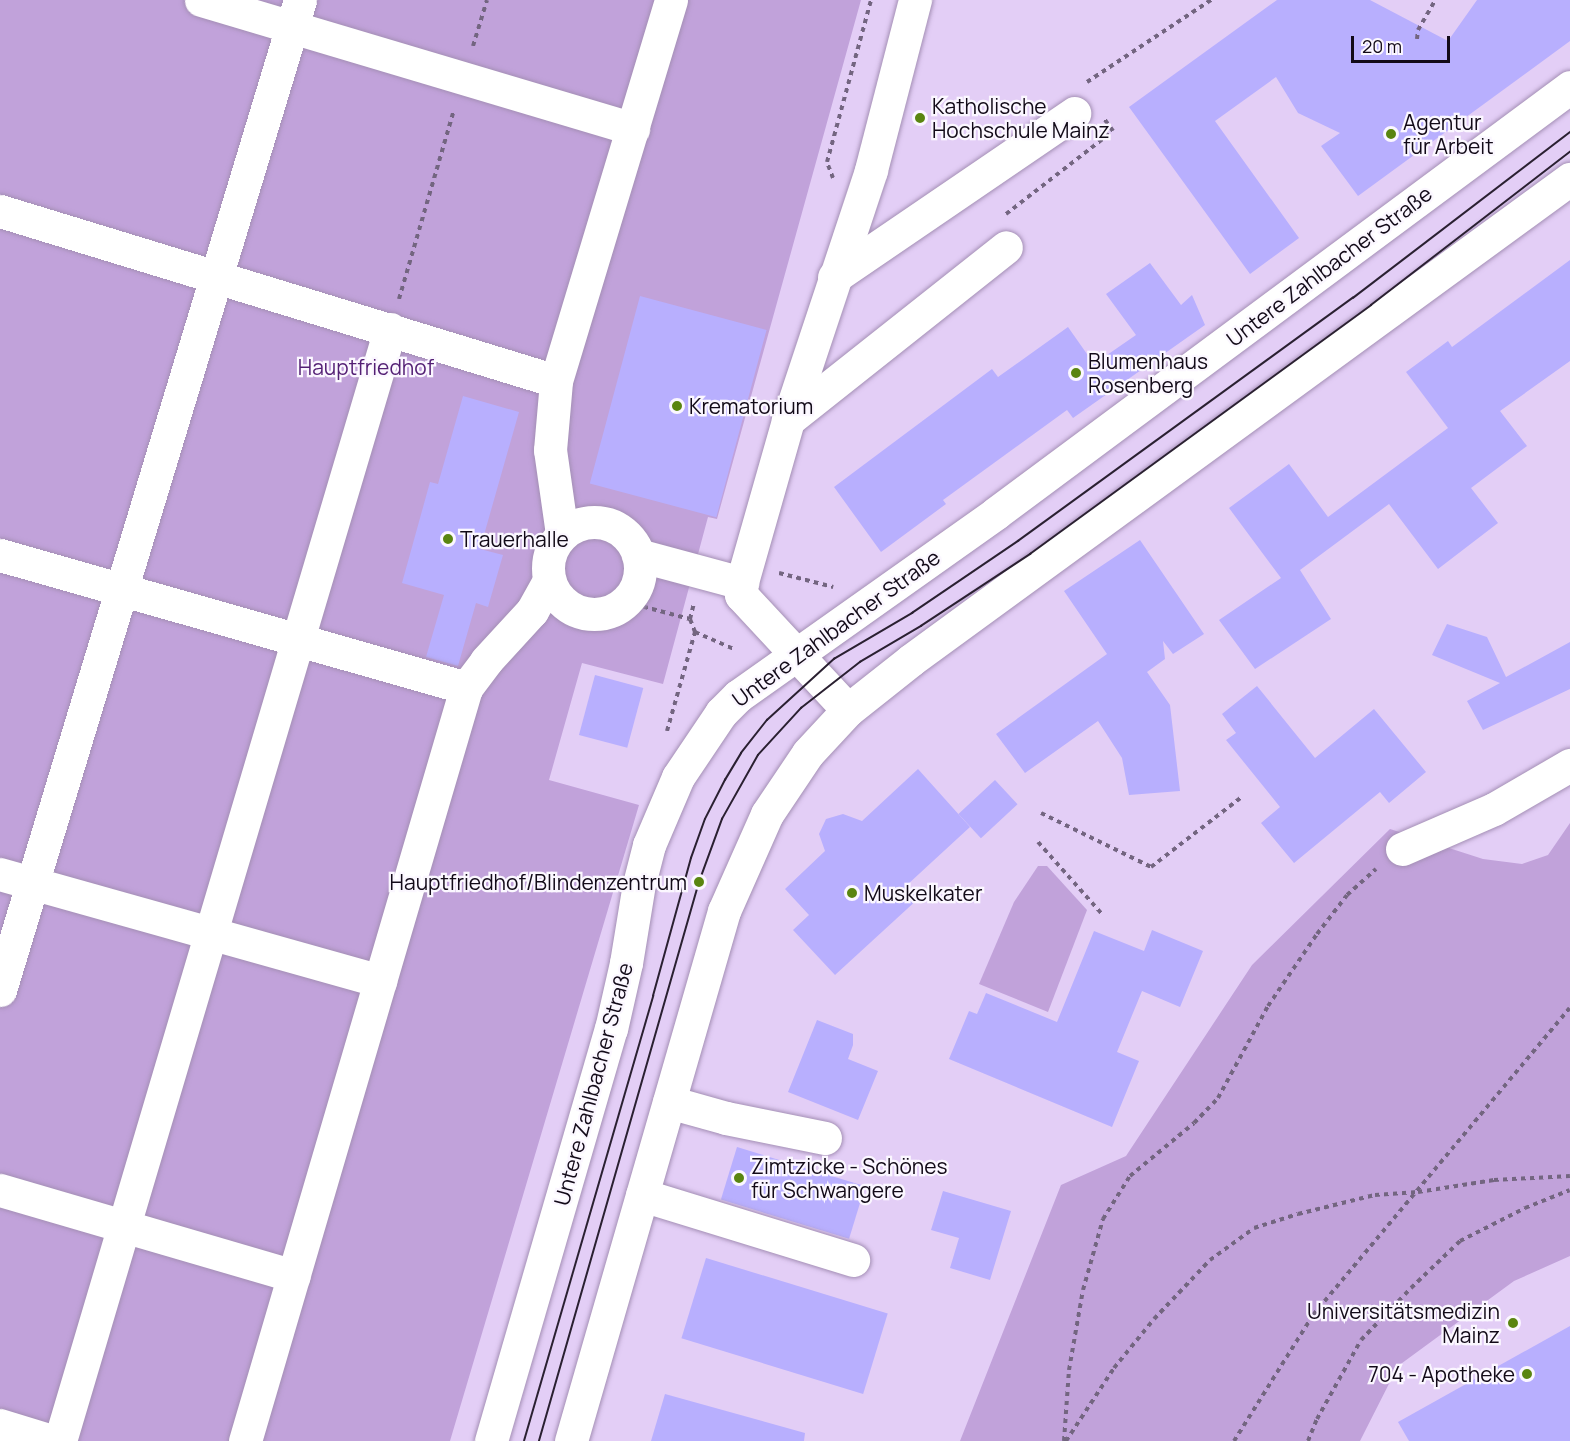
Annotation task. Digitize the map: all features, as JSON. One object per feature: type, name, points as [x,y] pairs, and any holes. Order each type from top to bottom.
[{"type":"street","points":[[201,0],[296,14],[463,78],[633,129]]},
{"type":"street","points":[[562,534],[550,450],[556,381],[671,0]]},
{"type":"street","points":[[848,711],[741,595],[744,574],[788,420],[850,227],[871,170],[915,0]]},
{"type":"street","points":[[0,990],[296,14]]},
{"type":"street","name":"Untere Zahlbacher Straße","points":[[491,1441],[611,1029],[626,963],[639,884],[649,845],[663,809],[699,742],[721,713],[738,696],[996,513],[1570,87]]},
{"type":"street","points":[[834,277],[1074,113]]},
{"type":"street","points":[[571,1441],[724,911],[768,814],[792,775],[826,731],[910,660],[1570,180]]},
{"type":"street","points":[[0,211],[556,381]]},
{"type":"street","points":[[788,420],[1006,247]]},
{"type":"street","points":[[60,1441],[390,329]]},
{"type":"street","points":[[591,522],[606,523],[621,530],[632,541],[638,555],[639,580],[626,602],[612,610],[597,614],[582,612],[567,605],[556,594],[549,580],[549,555],[562,534],[575,525],[591,522]]},
{"type":"street","points":[[0,555],[298,638],[466,688]]},
{"type":"street","points":[[638,555],[702,573],[744,574]]},
{"type":"street","points":[[245,1441],[466,688],[486,661],[532,610],[549,580]]},
{"type":"street","points":[[1402,849],[1494,809],[1570,765]]},
{"type":"street","points":[[0,874],[380,981]]},
{"type":"street","points":[[669,1102],[726,1118],[825,1138]]},
{"type":"street","points":[[0,1190],[294,1276]]},
{"type":"street","points":[[642,1195],[853,1260]]},
{"type":"street","points":[[0,1425],[52,1441]]},
{"type":"path","points":[[390,329],[487,0]]},
{"type":"path","points":[[850,227],[827,162],[871,0]]},
{"type":"path","points":[[1417,39],[1418,30],[1435,0]]},
{"type":"path","points":[[664,740],[695,632],[690,619],[702,573]]},
{"type":"path","points":[[744,574],[835,588]]},
{"type":"path","points":[[626,602],[690,619]]},
{"type":"path","points":[[695,632],[734,649]]},
{"type":"path","points":[[1041,813],[1151,867],[1243,796]]},
{"type":"path","points":[[1038,842],[1102,914]]},
{"type":"path","points":[[1065,1441],[1069,1370],[1083,1290],[1103,1219],[1116,1196],[1130,1176],[1194,1123],[1218,1098],[1268,1006],[1317,934],[1347,895],[1402,849]]},
{"type":"path","points":[[1234,1441],[1313,1315],[1570,1008]]},
{"type":"path","points":[[1065,1441],[1114,1368],[1154,1319],[1210,1260],[1254,1228],[1298,1214],[1376,1195],[1418,1192],[1494,1180],[1570,1176]]},
{"type":"path","points":[[1308,1441],[1317,1419],[1361,1340],[1411,1287],[1460,1241],[1525,1208],[1570,1191]]},
{"type":"green space","name":"Hauptfriedhof","points":[[0,0],[861,0],[717,519],[708,517],[663,684],[582,663],[549,780],[639,805],[450,1441],[0,1441]]},
{"type":"green space","points":[[1570,823],[1570,1256],[1514,1281],[1398,1366],[1360,1441],[960,1441],[1061,1185],[1126,1156],[1252,965],[1390,829],[1483,859],[1522,864],[1548,855]]},
{"type":"green space","points":[[1038,866],[1047,866],[1087,910],[1048,1012],[979,984],[1014,902]]},
{"type":"building","name":"Agentur für Arbeit","points":[[1277,0],[1370,0],[1448,41],[1477,0],[1570,0],[1570,41],[1358,196],[1321,146],[1340,133],[1298,113],[1276,77],[1215,121],[1299,238],[1250,274],[1129,107]]},
{"type":"building","points":[[1570,260],[1570,361],[1500,411],[1527,446],[1471,488],[1498,523],[1438,569],[1389,504],[1300,570],[1331,619],[1255,669],[1219,620],[1281,578],[1229,508],[1289,464],[1328,517],[1448,428],[1406,372],[1448,341],[1452,347]]},
{"type":"building","points":[[1150,263],[1181,305],[1192,295],[1205,325],[1073,418],[1067,410],[943,500],[946,504],[881,552],[834,487],[992,369],[998,377],[1068,327],[1094,364],[1136,335],[1106,294]]},
{"type":"building","name":"Krematorium","points":[[640,296],[767,330],[716,517],[590,483]]},
{"type":"building","name":"Trauerhalle","points":[[463,396],[519,412],[480,549],[503,555],[488,607],[476,603],[458,666],[426,657],[444,595],[402,583],[430,482],[438,484]]},
{"type":"building","points":[[1140,540],[1204,634],[1173,654],[1163,641],[1165,659],[1147,672],[1170,705],[1180,791],[1129,795],[1122,758],[1098,721],[1025,773],[996,734],[1107,654],[1064,591]]},
{"type":"building","points":[[1447,624],[1487,637],[1506,677],[1570,642],[1570,689],[1483,730],[1467,701],[1500,683],[1432,655]]},
{"type":"building","points":[[595,675],[643,688],[627,748],[579,735]]},
{"type":"building","points":[[1257,686],[1315,758],[1374,709],[1426,772],[1389,803],[1380,792],[1294,863],[1261,823],[1280,807],[1226,740],[1236,733],[1222,714]]},
{"type":"building","name":"Muskelkater","points":[[918,769],[970,827],[907,885],[919,898],[835,975],[793,930],[809,915],[785,889],[825,851],[819,834],[826,819],[843,814],[862,821]]},
{"type":"building","points":[[995,780],[1018,804],[981,838],[958,814]]},
{"type":"building","points":[[1152,930],[1203,951],[1180,1007],[1142,991],[1117,1052],[1139,1061],[1112,1127],[949,1059],[969,1011],[977,1014],[986,993],[1057,1022],[1094,931],[1144,951]]},
{"type":"building","points":[[817,1020],[853,1034],[853,1045],[848,1059],[878,1071],[858,1120],[788,1092]]},
{"type":"building","points":[[737,1147],[865,1186],[849,1239],[721,1200]]},
{"type":"building","points":[[943,1191],[1011,1211],[990,1280],[950,1268],[959,1238],[931,1230]]},
{"type":"building","points":[[706,1258],[888,1314],[863,1394],[681,1338]]},
{"type":"building","name":"704 - Apotheke","points":[[1570,1326],[1570,1441],[1409,1441],[1398,1422]]},
{"type":"building","points":[[665,1394],[805,1433],[804,1441],[651,1441]]},
{"type":"tram line","points":[[524,1441],[691,858],[705,819],[725,780],[741,753],[767,720],[834,659],[912,613],[1018,541],[1353,298],[1570,132]]},
{"type":"tram line","points":[[539,1441],[699,882],[722,819],[758,755],[801,708],[860,662],[921,626],[1030,554],[1371,305],[1570,152]]},
{"type":"place","name":"Katholische Hochschule Mainz","points":[[920,118]]},
{"type":"place","name":"Agentur für Arbeit","points":[[1391,134]]},
{"type":"place","name":"Blumenhaus Rosenberg","points":[[1076,373]]},
{"type":"place","name":"Krematorium","points":[[677,406]]},
{"type":"place","name":"Trauerhalle","points":[[448,539]]},
{"type":"place","name":"Hauptfriedhof/Blindenzentrum","points":[[699,882]]},
{"type":"place","name":"Muskelkater","points":[[852,893]]},
{"type":"place","name":"Zimtzicke - Schönes für Schwangere","points":[[739,1178]]},
{"type":"place","name":"Universitätsmedizin Mainz","points":[[1513,1323]]},
{"type":"place","name":"704 - Apotheke","points":[[1527,1374]]}]
